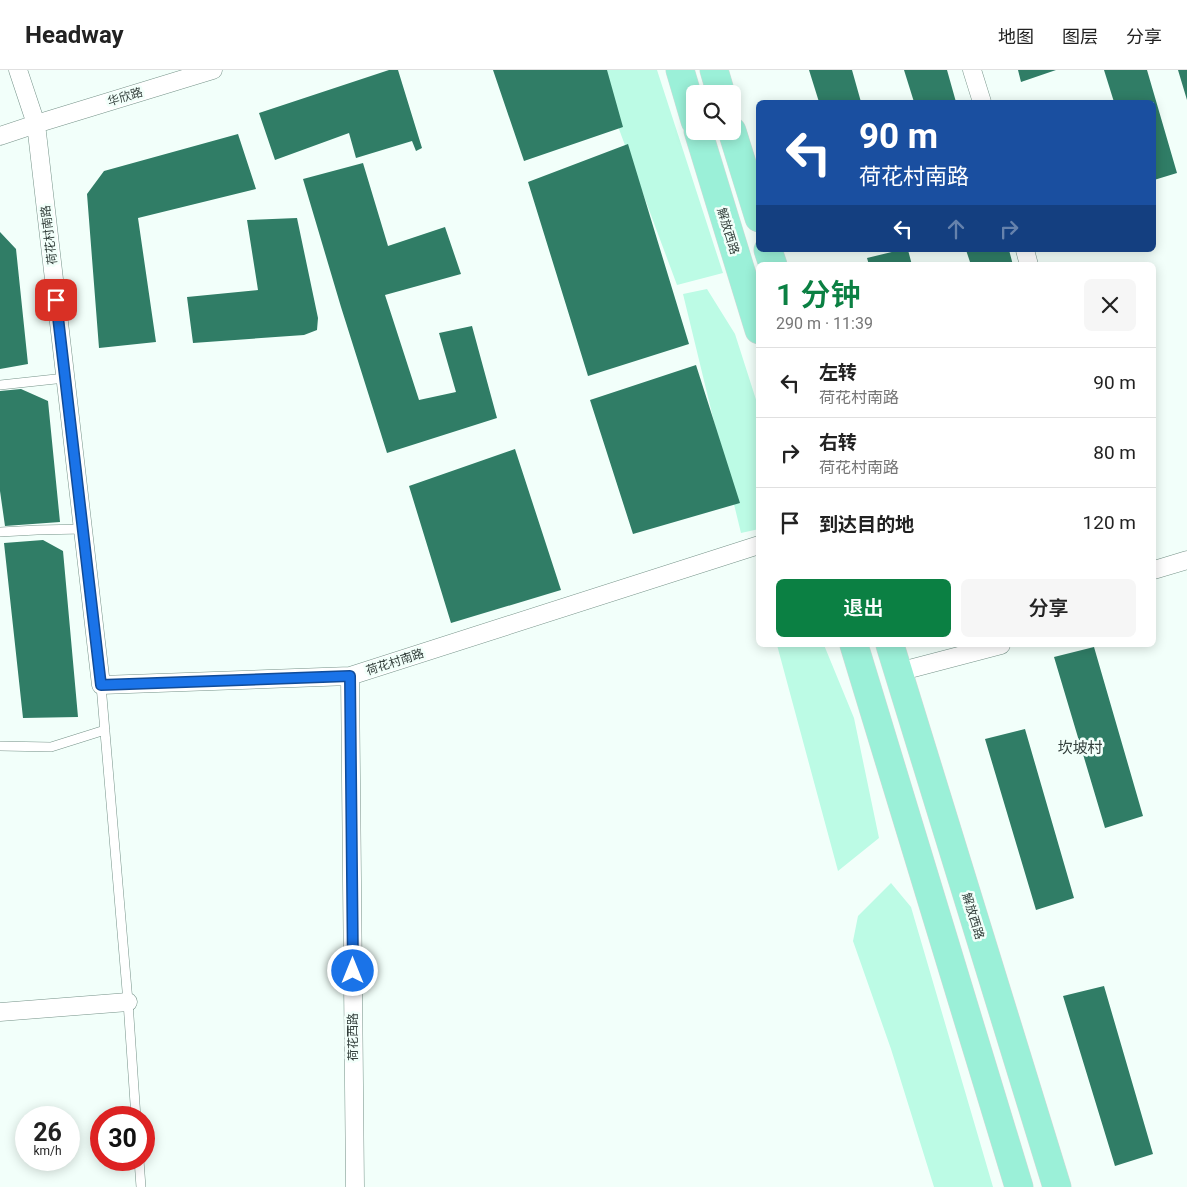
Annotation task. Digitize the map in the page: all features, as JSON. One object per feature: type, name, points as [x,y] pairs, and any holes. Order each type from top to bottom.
[{"type":"main road","points":[[680,70],[686,90]]},
{"type":"main road","points":[[714,70],[718,85]]},
{"type":"main road","name":"解放西路","points":[[701,140],[756,320]]},
{"type":"main road","points":[[735,140],[756,208]]},
{"type":"main road","points":[[855,647],[1019,1187]]},
{"type":"main road","name":"解放西路","points":[[891,647],[1057,1187]]},
{"type":"street","points":[[18,70],[36,124]]},
{"type":"street","name":"华欣路","points":[[0,136],[214,70]]},
{"type":"street","points":[[972,70],[981,100]]},
{"type":"street","name":"荷花村南路","points":[[36,124],[101,685],[350,676],[756,545]]},
{"type":"street","points":[[1156,569],[1187,560]]},
{"type":"street","points":[[898,672],[993,647]]},
{"type":"street","name":"荷花西路","points":[[350,676],[355,1187]]},
{"type":"street","points":[[0,1012],[128,1002]]},
{"type":"lane","points":[[0,385],[65,378]]},
{"type":"lane","points":[[0,532],[83,529]]},
{"type":"lane","points":[[101,685],[135,1106]]},
{"type":"lane","points":[[0,746],[51,747],[105,730]]},
{"type":"lane","points":[[140,1171],[141,1187]]},
{"type":"green space","points":[[597,70],[657,70],[723,273],[677,285]]},
{"type":"green space","points":[[707,289],[735,334],[756,400],[756,530],[741,533],[683,294]]},
{"type":"green space","points":[[778,647],[825,647],[854,718],[879,838],[838,871]]},
{"type":"green space","points":[[891,883],[911,907],[993,1187],[934,1187],[891,1049],[853,941],[858,916]]},
{"type":"building","points":[[389,70],[398,70],[422,148],[416,151],[412,141],[356,158],[349,133],[275,160],[259,113]]},
{"type":"building","points":[[493,70],[607,70],[623,127],[524,161]]},
{"type":"building","points":[[809,70],[852,70],[860,100],[818,100]]},
{"type":"building","points":[[904,70],[947,70],[955,100],[913,100]]},
{"type":"building","points":[[1018,70],[1056,70],[1021,82]]},
{"type":"building","points":[[1104,70],[1147,70],[1156,100],[1113,100]]},
{"type":"building","points":[[1178,70],[1187,70],[1187,100]]},
{"type":"building","points":[[1156,101],[1177,173],[1156,179]]},
{"type":"building","points":[[238,134],[256,189],[138,218],[156,342],[99,348],[87,194],[104,171]]},
{"type":"building","points":[[628,144],[689,344],[588,376],[528,182]]},
{"type":"building","points":[[363,163],[388,246],[445,227],[461,274],[385,295],[419,400],[456,392],[439,333],[472,326],[497,418],[387,453],[303,179]]},
{"type":"building","points":[[297,218],[318,318],[317,330],[304,335],[193,343],[187,297],[258,290],[247,220]]},
{"type":"building","points":[[0,232],[16,249],[28,364],[0,369]]},
{"type":"building","points":[[892,252],[909,252],[911,262],[868,262],[867,258]]},
{"type":"building","points":[[967,252],[1010,252],[1012,262],[970,262]]},
{"type":"building","points":[[696,365],[740,503],[633,534],[590,400]]},
{"type":"building","points":[[21,389],[48,401],[60,522],[5,526],[0,491],[0,391]]},
{"type":"building","points":[[515,449],[561,590],[451,623],[409,486]]},
{"type":"building","points":[[43,540],[63,551],[78,717],[23,718],[4,543]]},
{"type":"building","points":[[1094,647],[1143,816],[1105,828],[1054,657]]},
{"type":"building","points":[[1025,729],[1074,898],[1036,910],[985,739]]},
{"type":"building","points":[[1104,986],[1153,1154],[1115,1166],[1063,996]]},
{"type":"district","name":"坎坡村","points":[[1080,748]]},
{"type":"route","points":[[56,300],[101,685],[350,676],[353,971]]}]
